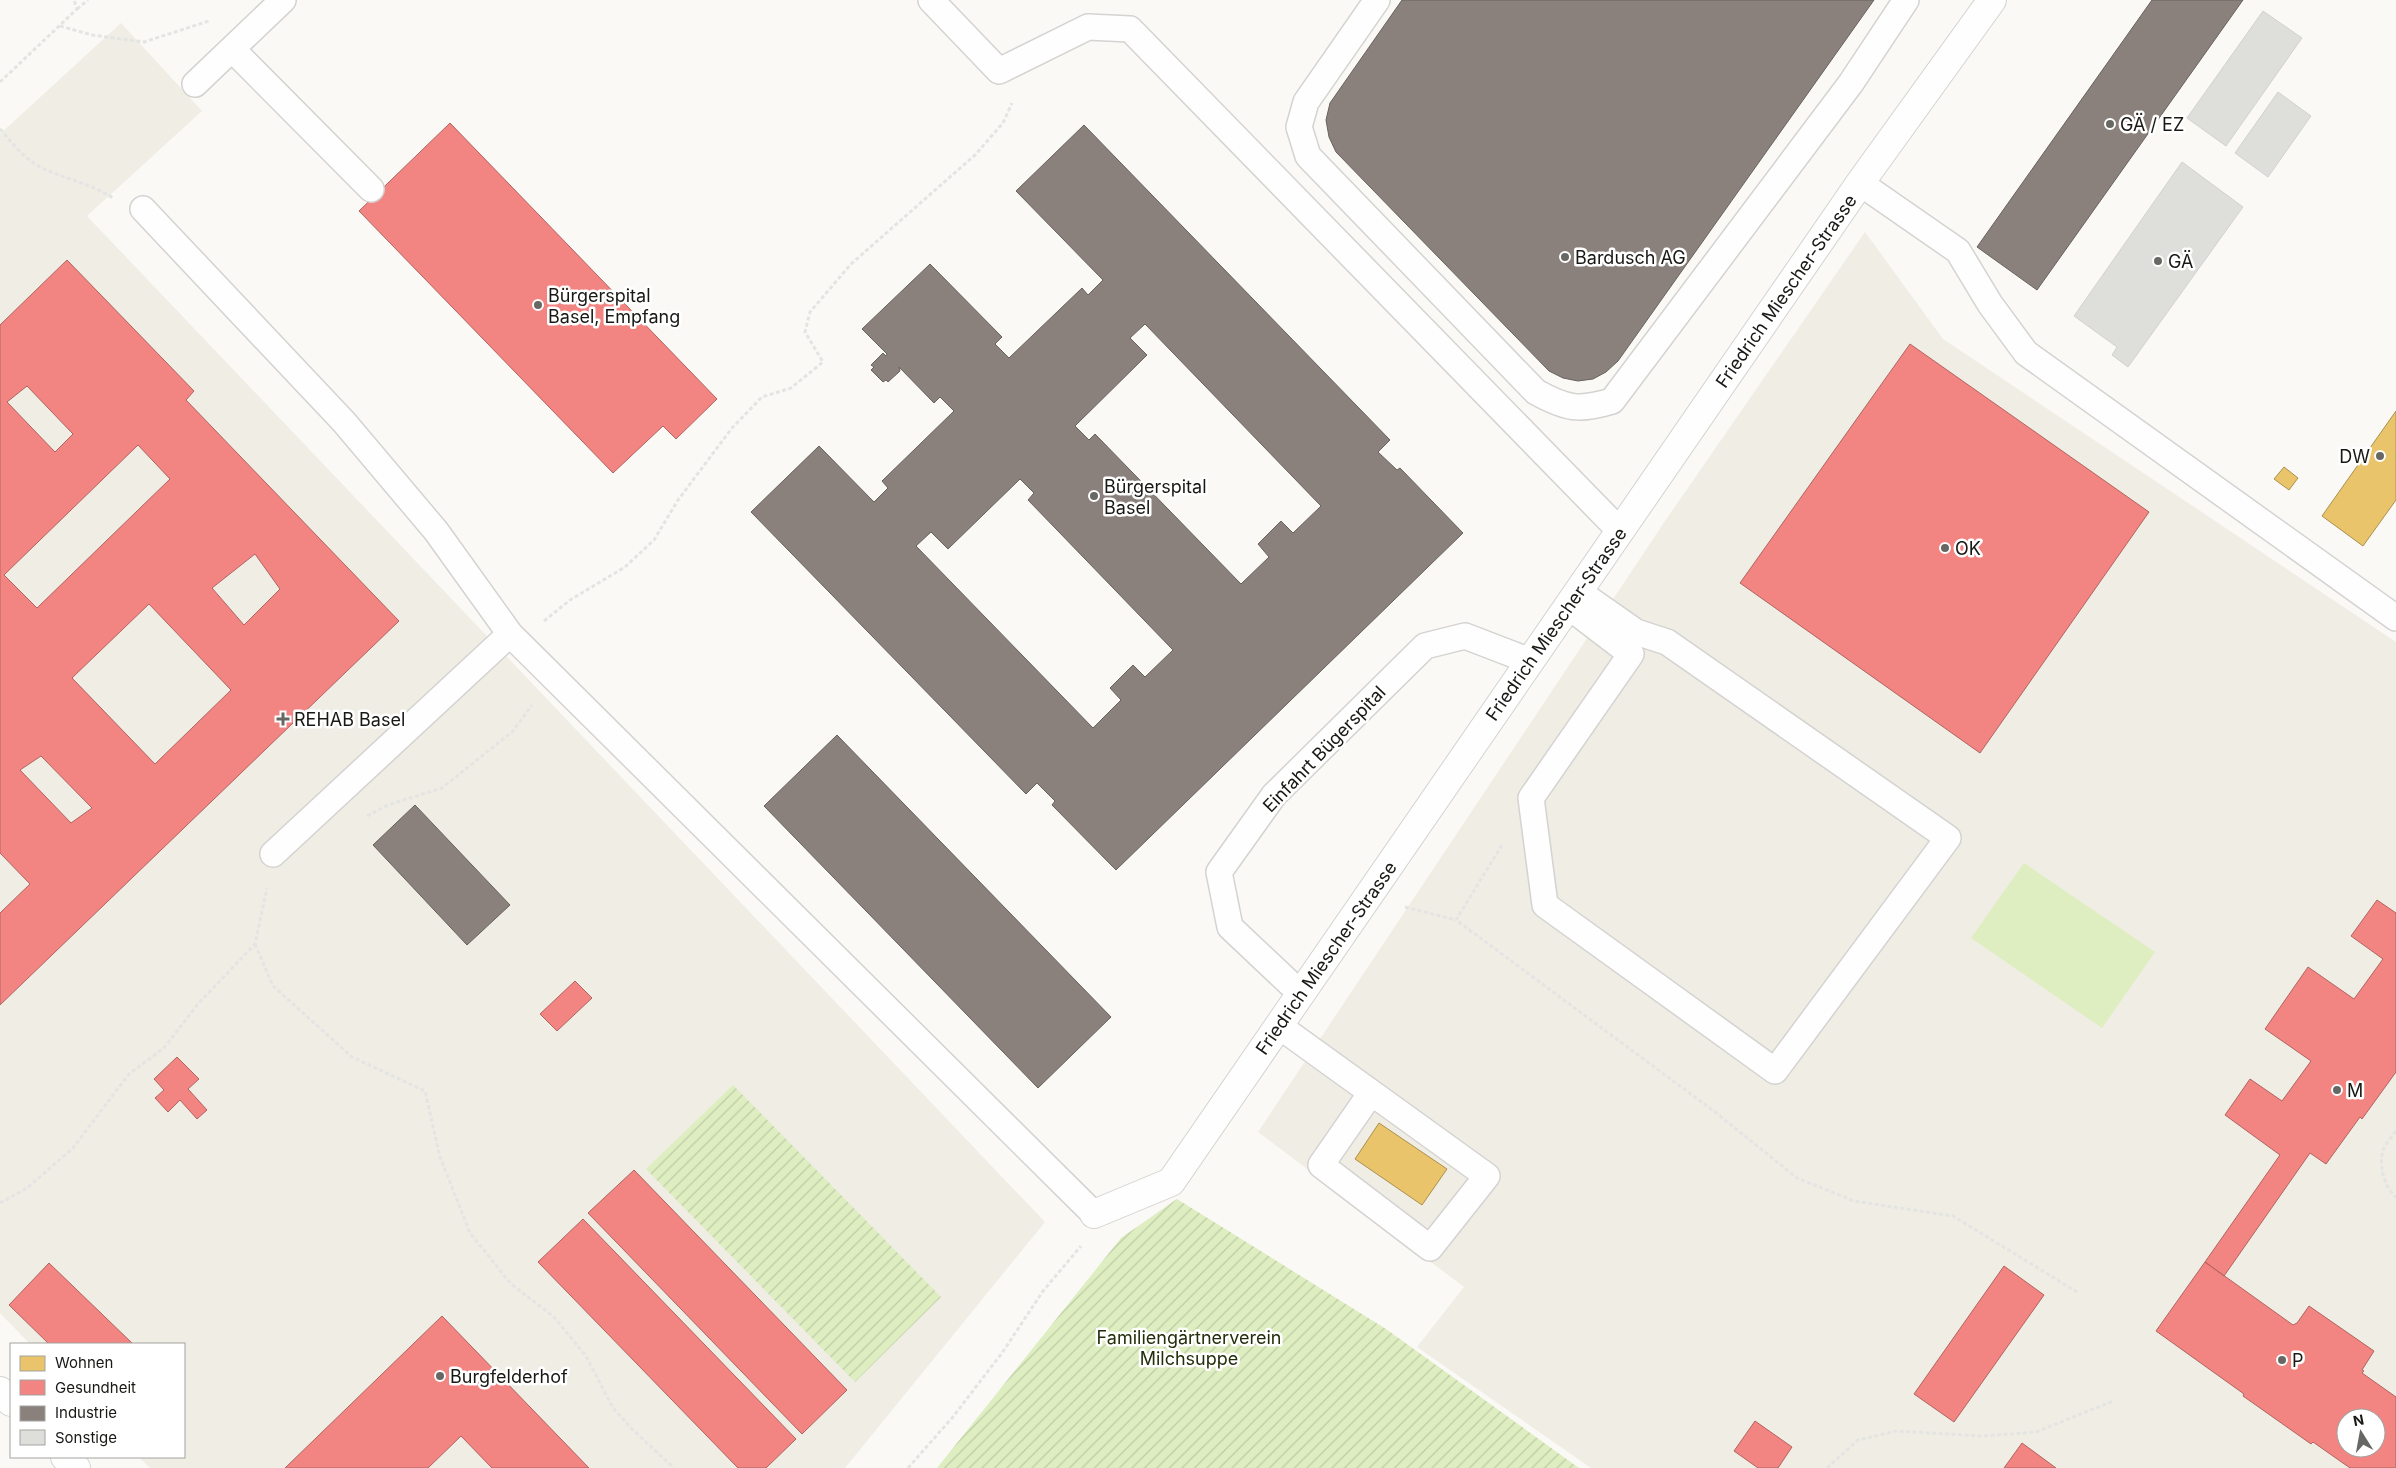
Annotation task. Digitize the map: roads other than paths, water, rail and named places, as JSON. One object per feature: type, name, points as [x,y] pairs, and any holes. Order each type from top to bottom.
[{"type":"street","name":"Friedrich Miescher-Strasse","points":[[1094,1214],[1172,1182],[1860,182],[1992,0]]},
{"type":"street","points":[[0,1391],[10,1401]]},
{"type":"street","points":[[66,1458],[76,1468]]},
{"type":"lane","points":[[195,84],[283,0]]},
{"type":"lane","points":[[931,0],[999,71],[1088,27],[1130,29],[1620,532]]},
{"type":"lane","points":[[1378,0],[1306,102],[1299,127],[1308,156],[1536,392],[1558,404],[1586,408],[1612,401],[1850,83],[1906,0]]},
{"type":"lane","points":[[232,48],[371,189]]},
{"type":"lane","points":[[1860,182],[1958,251],[1990,304],[2026,354],[2396,618]]},
{"type":"lane","points":[[143,209],[344,422],[436,531],[514,638],[1094,1214]]},
{"type":"lane","points":[[1574,599],[1636,632],[1666,642],[1948,838],[1775,1071],[1545,905],[1531,798],[1631,654],[1574,599]]},
{"type":"lane","name":"Einfahrt Bügerspital","points":[[1301,994],[1230,927],[1219,872],[1274,795],[1425,646],[1465,636],[1530,661]]},
{"type":"lane","points":[[273,854],[514,638]]},
{"type":"lane","points":[[1279,1026],[1487,1176],[1430,1248],[1321,1165],[1371,1094]]},
{"type":"place","name":"GÄ / EZ","points":[[2110,124]]},
{"type":"place","name":"Bardusch AG","points":[[1565,257]]},
{"type":"place","name":"GÄ","points":[[2158,261]]},
{"type":"place","name":"Bürgerspital Basel, Empfang","points":[[538,305]]},
{"type":"place","name":"DW","points":[[2380,456]]},
{"type":"place","name":"Bürgerspital Basel","points":[[1094,496]]},
{"type":"place","name":"OK","points":[[1945,548]]},
{"type":"place","name":"REHAB Basel","points":[[283,719]]},
{"type":"place","name":"M","points":[[2337,1090]]},
{"type":"place","name":"P","points":[[2282,1360]]},
{"type":"place","name":"Burgfelderhof","points":[[440,1376]]},
{"type":"park label","name":"Familiengärtnerverein Milchsuppe","points":[[1189,1347]]}]
